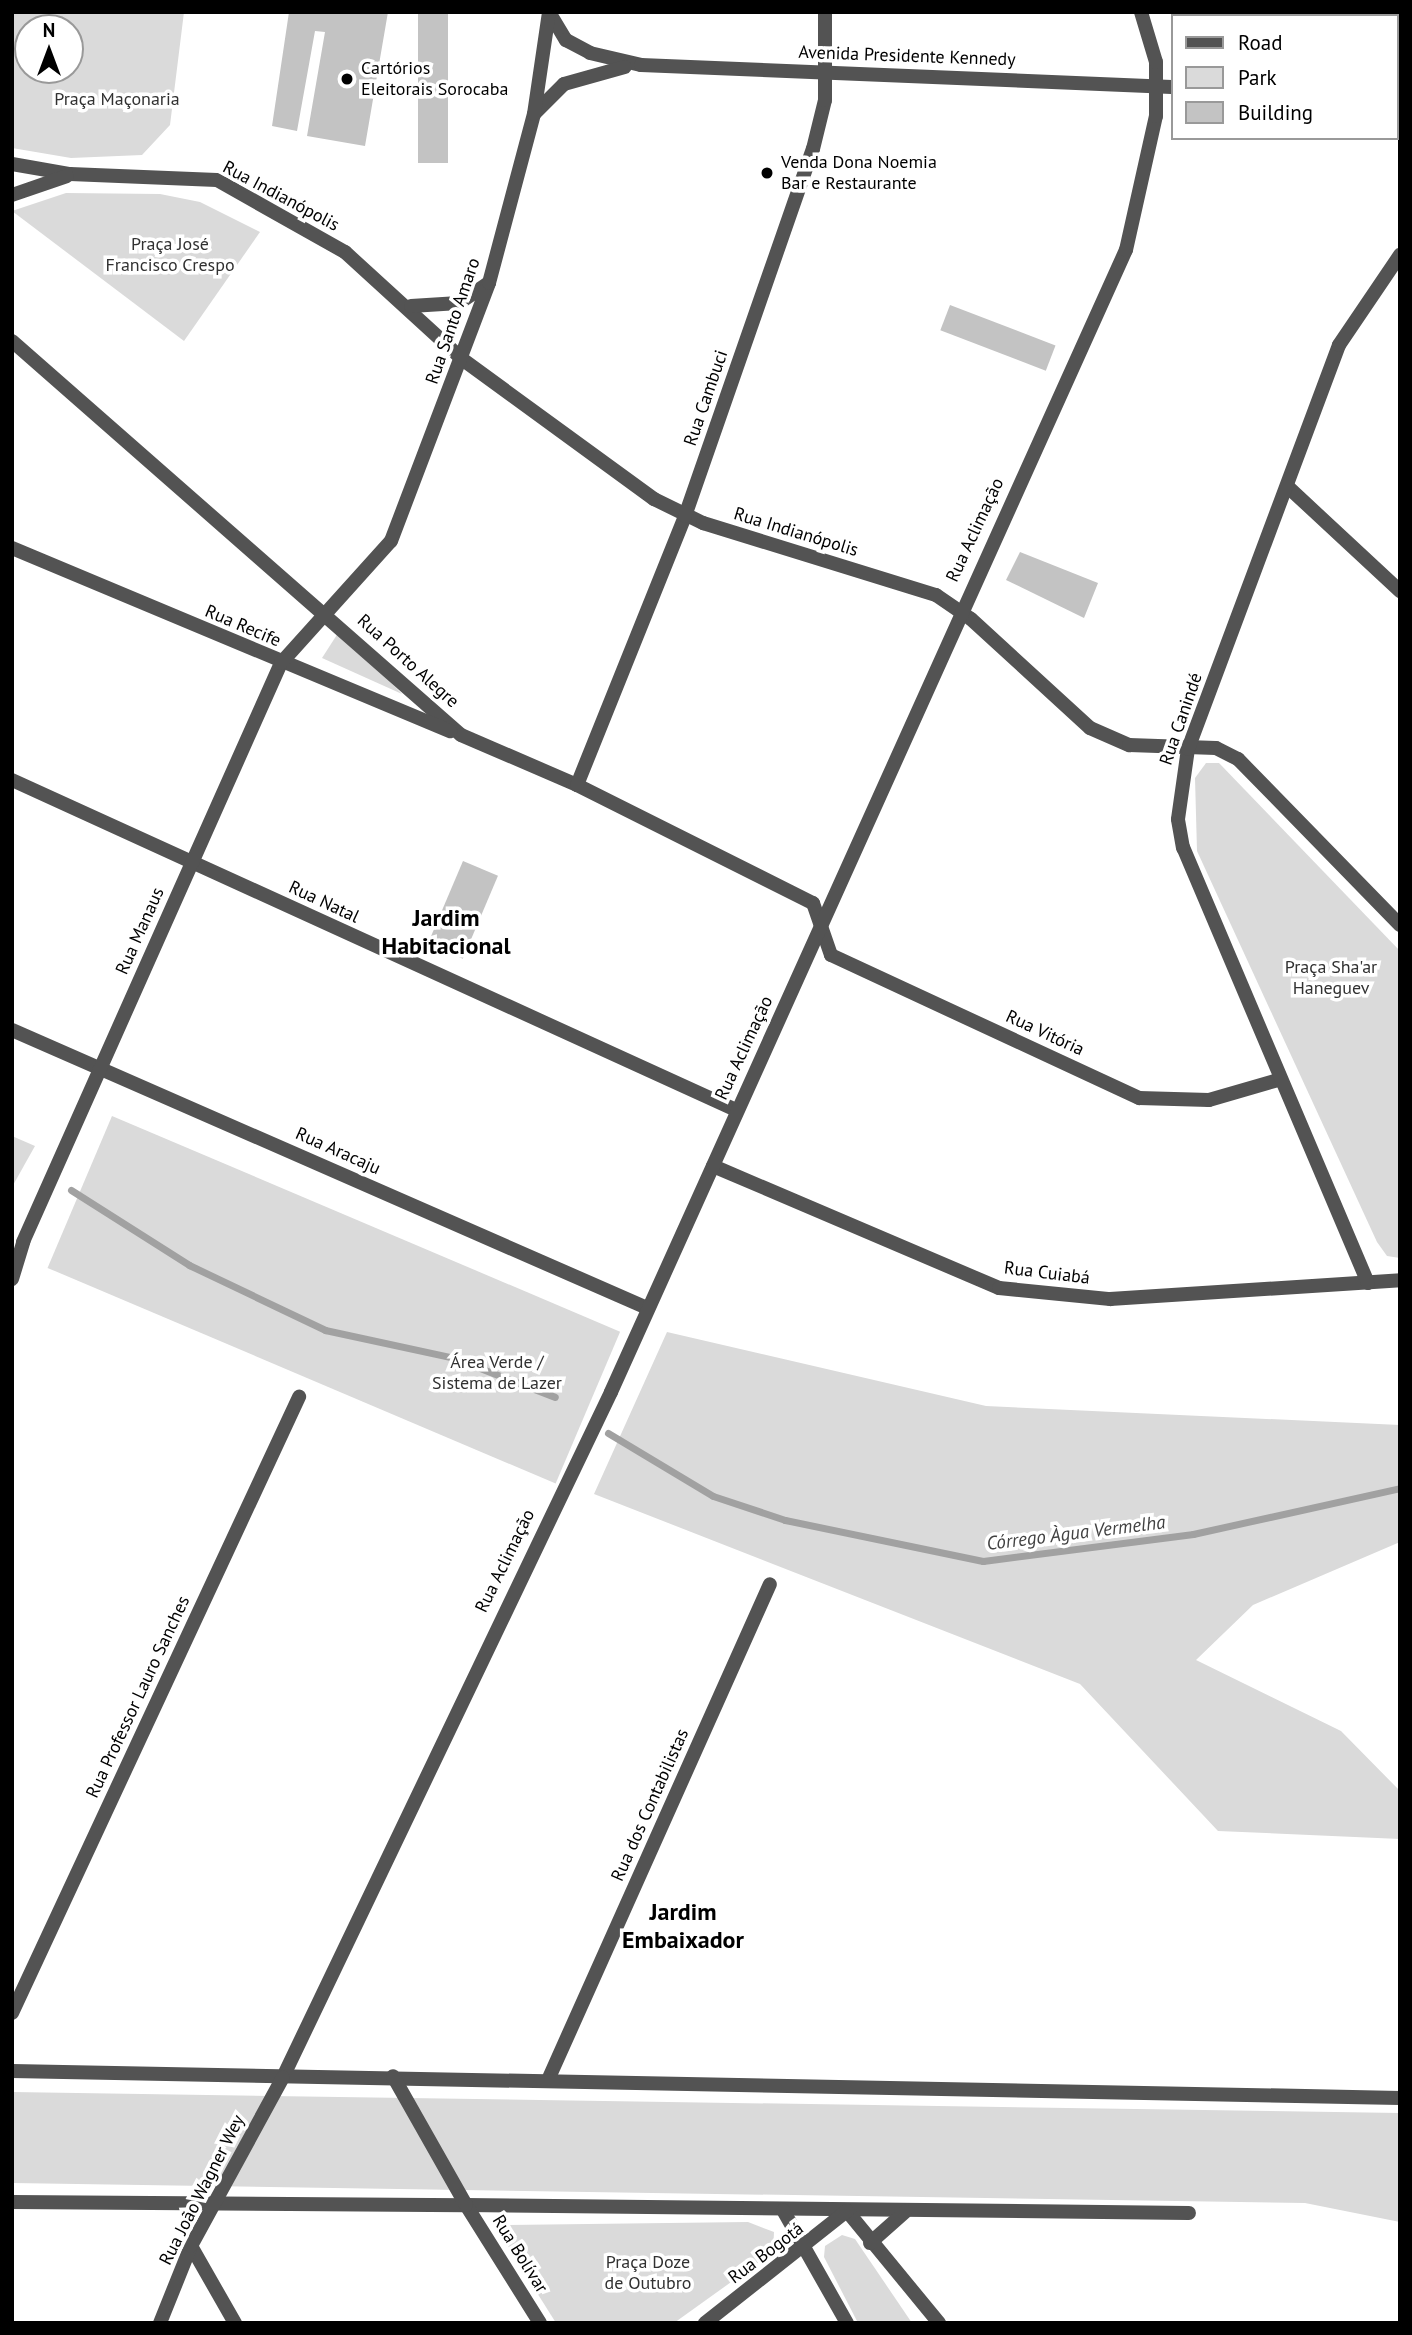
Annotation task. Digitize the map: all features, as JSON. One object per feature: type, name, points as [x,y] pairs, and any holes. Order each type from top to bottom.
[{"type":"street","name":"Avenida Presidente Kennedy","points":[[549,12],[566,40],[641,65]]},
{"type":"street","name":"Rua Santo Amaro","points":[[328,614],[391,541],[462,359],[489,283],[534,114],[549,12]]},
{"type":"street","name":"Rua Cambuci","points":[[577,785],[685,516],[813,149],[827,72],[825,12]]},
{"type":"street","name":"Rua Aclimação","points":[[283,2077],[713,1166],[736,1110],[821,931],[959,611],[1126,250],[1152,151],[1157,87],[1141,12]]},
{"type":"street","name":"Avenida Presidente Kennedy","points":[[534,114],[564,84],[641,65],[1170,88]]},
{"type":"street","name":"Rua Indianópolis","points":[[12,164],[70,174],[217,180],[345,251],[411,306],[462,359],[685,516],[936,596],[959,611],[1090,729],[1129,744],[1188,749],[1216,748],[1238,759],[1400,925]]},
{"type":"street","name":"Rua Indianópolis","points":[[12,195],[70,174]]},
{"type":"street","name":"Rua Canindé","points":[[1368,1283],[1278,1080],[1183,848],[1179,786],[1188,749],[1339,345],[1400,255]]},
{"type":"street","points":[[411,306],[459,303],[489,283]]},
{"type":"street","name":"Rua Porto Alegre","points":[[12,341],[328,614],[461,735],[577,785],[813,903],[821,931]]},
{"type":"street","points":[[1288,487],[1400,591]]},
{"type":"street","name":"Rua Recife","points":[[12,548],[281,663],[461,735]]},
{"type":"street","name":"Rua Manaus","points":[[12,1279],[18,1242],[100,1068],[281,663],[328,614]]},
{"type":"street","name":"Rua Natal","points":[[12,780],[736,1110]]},
{"type":"street","name":"Rua Vitória","points":[[821,931],[831,956],[1139,1098],[1209,1100],[1278,1080]]},
{"type":"street","name":"Rua Aracaju","points":[[12,1030],[647,1308]]},
{"type":"street","name":"Rua Cuiabá","points":[[713,1166],[999,1288],[1110,1299],[1400,1280]]},
{"type":"street","name":"Rua Professor Lauro Sanches","points":[[12,2013],[299,1397]]},
{"type":"street","name":"Rua dos Contabilistas","points":[[548,2080],[770,1584]]},
{"type":"street","points":[[12,2071],[283,2077],[393,2076],[1400,2098]]},
{"type":"street","name":"Rua Bolívar","points":[[393,2076],[467,2206],[540,2323]]},
{"type":"street","name":"Rua João Wagner Wey","points":[[160,2323],[191,2246],[283,2077]]},
{"type":"street","points":[[12,2202],[1189,2213]]},
{"type":"street","points":[[783,2210],[847,2323]]},
{"type":"street","points":[[847,2211],[870,2243],[939,2323]]},
{"type":"street","name":"Rua Bogotá","points":[[705,2323],[806,2248],[847,2211]]},
{"type":"street","points":[[870,2243],[907,2211]]},
{"type":"street","points":[[191,2246],[235,2323]]},
{"type":"green space","name":"Praça Maçonaria","points":[[12,12],[184,12],[170,125],[142,155],[71,158],[12,148]]},
{"type":"green space","name":"Praça José Francisco Crespo","points":[[66,193],[160,194],[200,202],[260,232],[184,341],[12,211]]},
{"type":"green space","points":[[340,630],[402,694],[322,658]]},
{"type":"green space","name":"Praça Sha'ar Haneguev","points":[[1206,763],[1219,763],[1400,951],[1400,1258],[1387,1256],[1377,1242],[1197,851],[1195,778]]},
{"type":"green space","name":"Área Verde / Sistema de Lazer","points":[[112,1116],[620,1332],[556,1484],[48,1268]]},
{"type":"green space","points":[[12,1136],[35,1146],[12,1187]]},
{"type":"green space","points":[[667,1332],[986,1406],[1400,1425],[1400,1542],[1253,1605],[1196,1660],[1341,1731],[1400,1791],[1400,1839],[1218,1831],[1080,1684],[594,1494]]},
{"type":"green space","points":[[12,2092],[1400,2113],[1400,2222],[1305,2203],[12,2183]]},
{"type":"green space","name":"Praça Doze de Outubro","points":[[748,2222],[774,2232],[773,2252],[674,2323],[556,2323],[500,2234],[508,2225]]},
{"type":"green space","points":[[842,2235],[855,2239],[912,2323],[858,2323],[824,2257],[825,2246]]},
{"type":"building","name":"Cartórios Eleitorais Sorocaba","points":[[289,12],[388,12],[365,146],[307,136],[325,32],[315,31],[297,131],[272,126]]},
{"type":"building","points":[[418,12],[448,12],[448,163],[418,163]]},
{"type":"building","points":[[950,305],[1055,345],[1046,371],[940,330]]},
{"type":"building","points":[[1020,552],[1098,583],[1084,618],[1006,580]]},
{"type":"building","points":[[463,861],[498,876],[463,959],[428,944]]},
{"type":"waterway","name":"Córrego Àgua Vermelha","points":[[71,1190],[189,1265],[325,1330],[454,1358],[555,1397]]},
{"type":"waterway","name":"Córrego Àgua Vermelha","points":[[608,1433],[713,1496],[785,1520],[983,1561],[1193,1534],[1400,1488]]},
{"type":"place","name":"Cartórios Eleitorais Sorocaba","points":[[347,79]]},
{"type":"place","name":"Venda Dona Noemia Bar e Restaurante","points":[[767,173]]},
{"type":"district","name":"Jardim Habitacional","points":[[446,932]]},
{"type":"district","name":"Jardim Embaixador","points":[[683,1926]]}]
